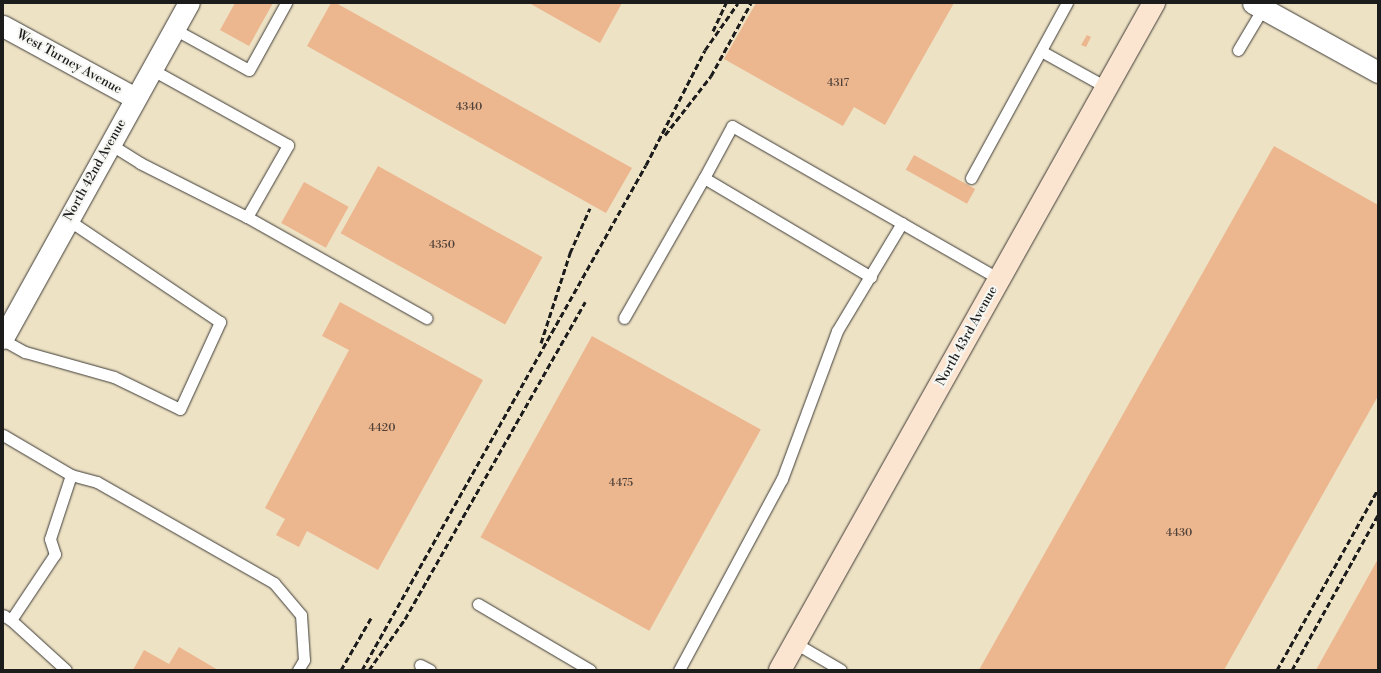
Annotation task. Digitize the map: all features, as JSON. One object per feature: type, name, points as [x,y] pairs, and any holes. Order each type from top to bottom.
[{"type":"main road","name":"North 43rd Avenue","points":[[780,670],[1154,3]]},
{"type":"street","name":"North 42nd Avenue","points":[[3,339],[151,69],[189,3]]},
{"type":"street","points":[[1258,6],[1378,72]]},
{"type":"street","name":"West Turney Avenue","points":[[3,26],[135,98]]},
{"type":"lane","points":[[174,29],[249,70],[286,3]]},
{"type":"lane","points":[[970,178],[1067,3]]},
{"type":"lane","points":[[1238,50],[1258,6]]},
{"type":"lane","points":[[1041,51],[1106,87]]},
{"type":"lane","points":[[151,69],[288,145],[247,217]]},
{"type":"lane","points":[[624,318],[732,126],[999,279]]},
{"type":"lane","points":[[110,144],[140,163],[247,217],[426,318]]},
{"type":"lane","points":[[704,178],[871,278]]},
{"type":"lane","points":[[3,339],[25,352],[114,377],[180,410],[220,322],[68,220]]},
{"type":"lane","points":[[679,670],[782,479],[800,436],[837,331],[871,278],[902,223]]},
{"type":"lane","points":[[3,435],[71,475],[97,482],[274,583],[300,615],[304,660],[298,670]]},
{"type":"lane","points":[[66,670],[7,618],[55,554],[50,539],[71,475]]},
{"type":"lane","points":[[478,604],[590,670]]},
{"type":"lane","points":[[795,643],[841,670]]},
{"type":"lane","points":[[420,665],[430,670]]},
{"type":"building","points":[[235,3],[273,3],[249,46],[220,30]]},
{"type":"building","points":[[331,3],[336,3],[632,168],[606,213],[307,46]]},
{"type":"building","points":[[529,3],[622,3],[600,43]]},
{"type":"building","points":[[756,3],[954,3],[885,125],[854,107],[843,126],[724,59]]},
{"type":"building","points":[[1087,35],[1091,37],[1086,47],[1081,45]]},
{"type":"building","points":[[1274,146],[1378,205],[1378,396],[1224,670],[979,670]]},
{"type":"building","points":[[914,155],[975,189],[967,204],[906,170]]},
{"type":"building","points":[[378,166],[542,257],[505,324],[341,233]]},
{"type":"building","points":[[304,182],[349,207],[326,248],[281,223]]},
{"type":"building","points":[[340,302],[483,380],[378,570],[307,531],[299,547],[276,535],[285,519],[265,508],[349,350],[322,336]]},
{"type":"building","points":[[592,336],[761,430],[649,631],[480,537]]},
{"type":"building","points":[[1378,559],[1378,670],[1316,670]]},
{"type":"building","points":[[179,647],[218,670],[133,670],[144,650],[169,664]]},
{"type":"railway","points":[[713,31],[726,3]]},
{"type":"railway","points":[[362,670],[646,165],[705,50],[738,3]]},
{"type":"railway","points":[[665,135],[711,76],[751,3]]},
{"type":"railway","points":[[541,343],[570,253],[590,208]]},
{"type":"railway","points":[[369,670],[405,619],[585,302]]},
{"type":"railway","points":[[1277,670],[1378,489]]},
{"type":"railway","points":[[1292,670],[1378,515]]},
{"type":"railway","points":[[341,670],[371,618]]}]
